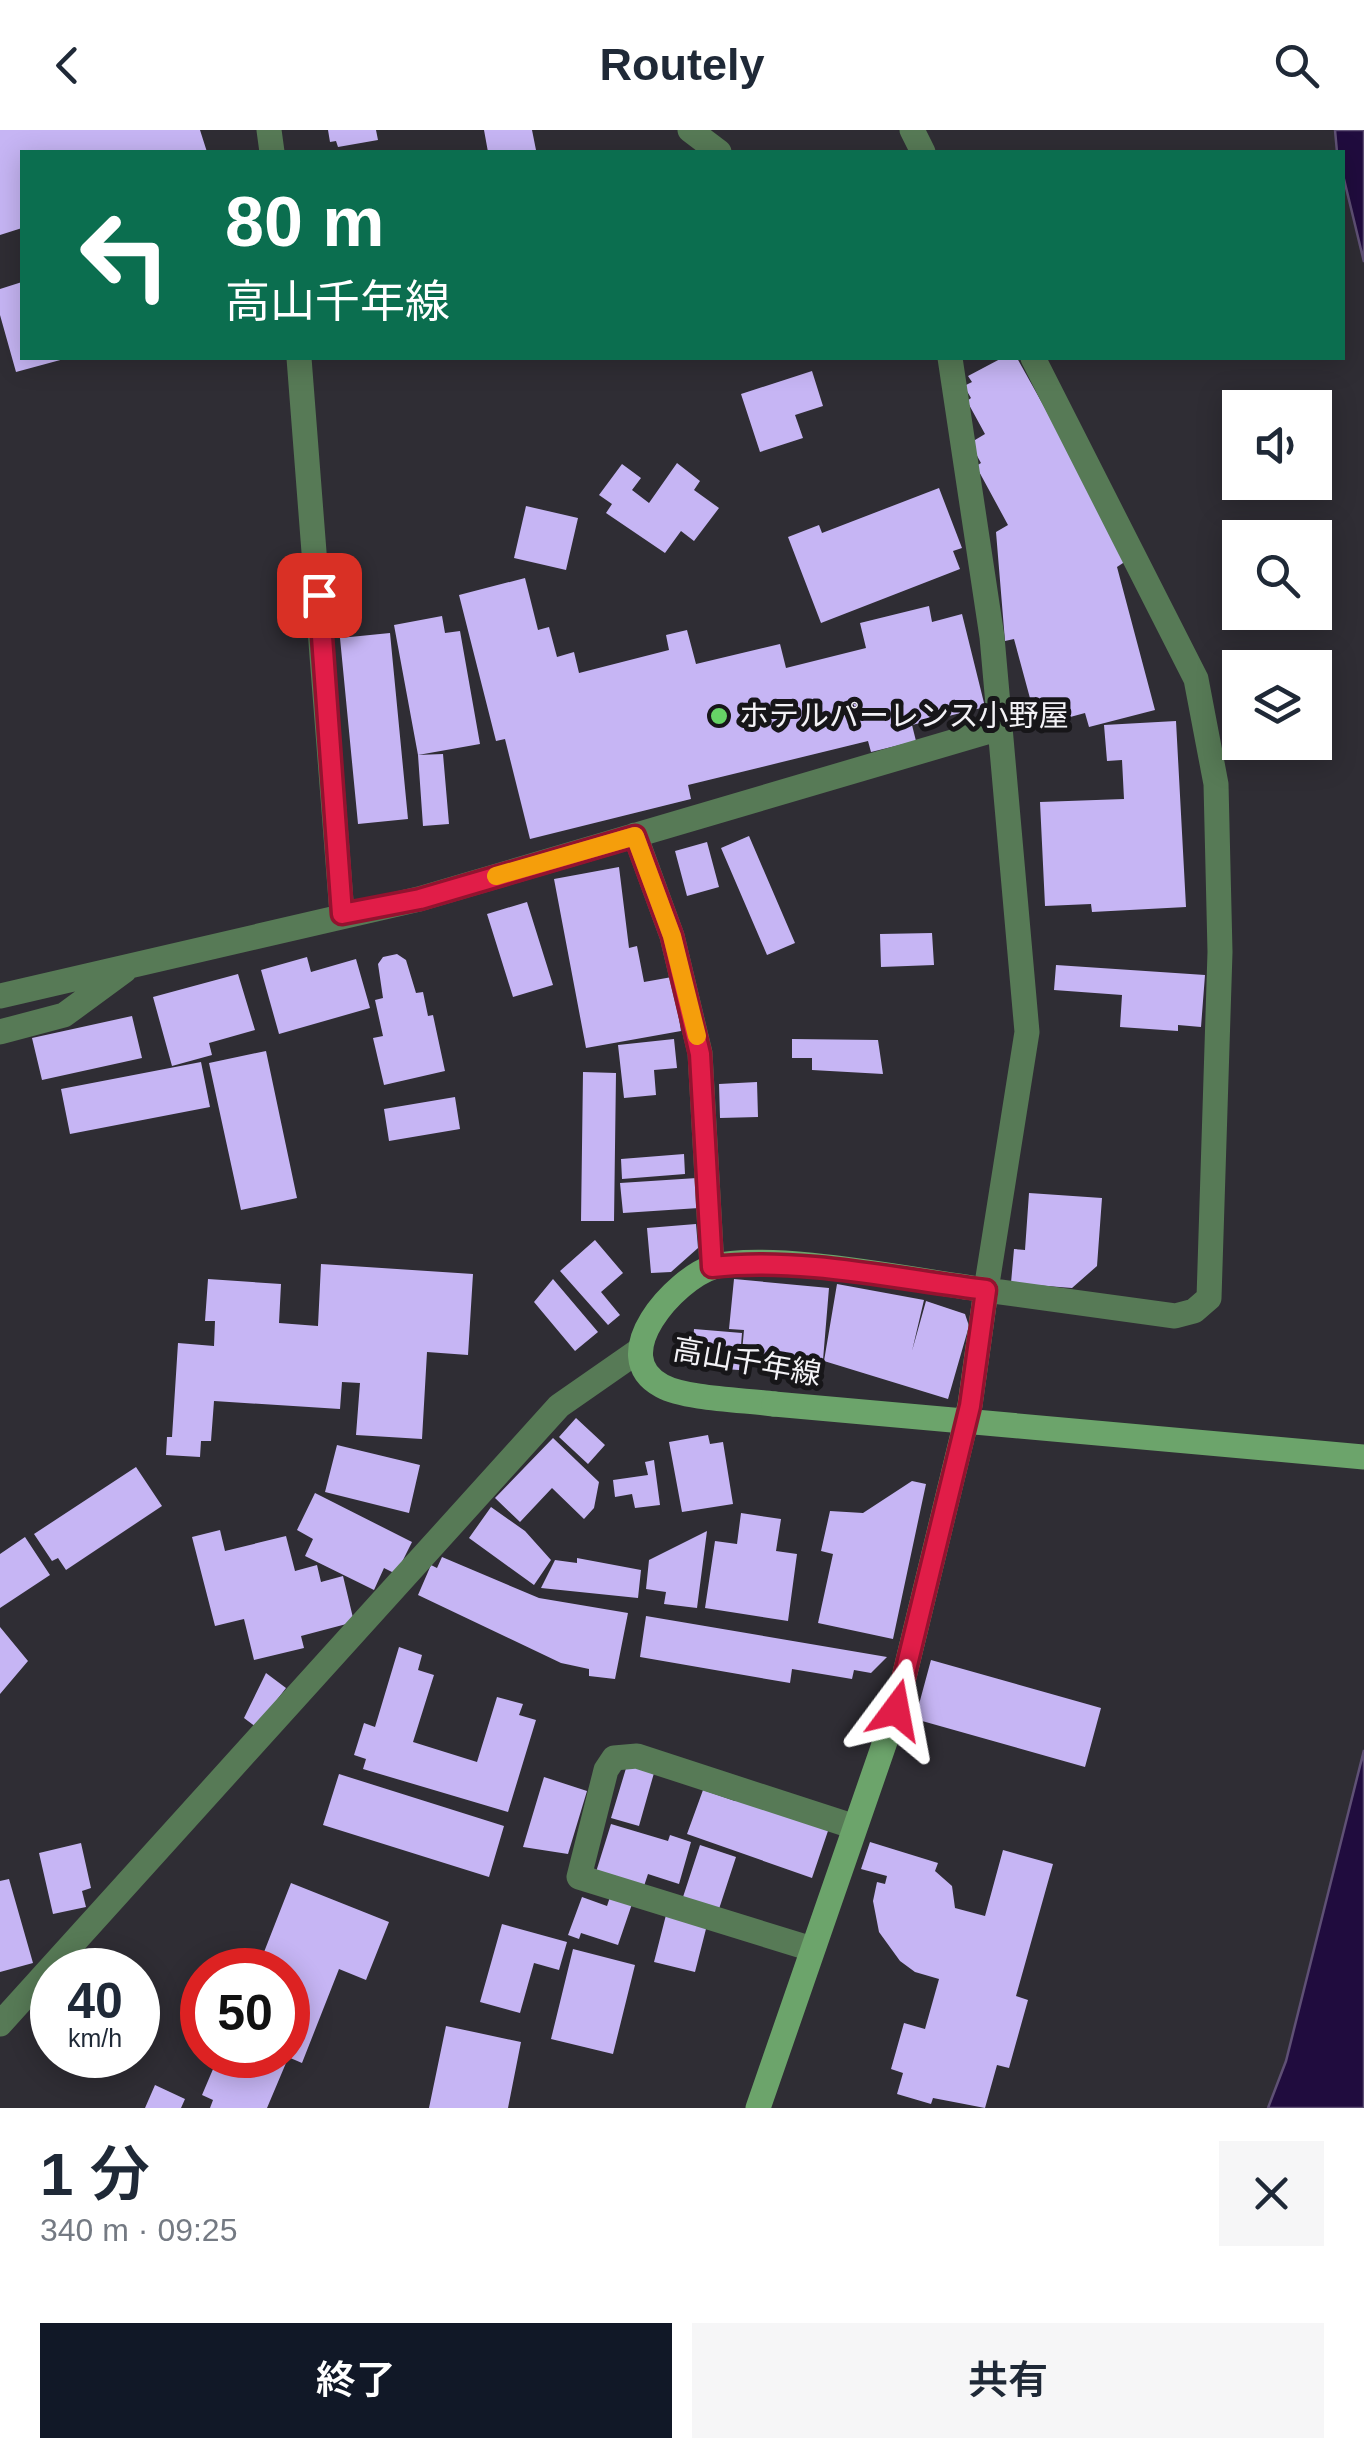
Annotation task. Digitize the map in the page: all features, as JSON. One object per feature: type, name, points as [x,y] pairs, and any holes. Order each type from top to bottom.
[{"type":"main road","points":[[712,1267],[752,1263],[986,1290],[970,1406],[896,1710],[852,1826],[758,2108]]},
{"type":"main road","name":"高山千年線","points":[[712,1267],[654,1316],[638,1351],[645,1373],[664,1388],[774,1404],[1364,1457]]},
{"type":"street","points":[[690,130],[715,150]]},
{"type":"street","points":[[299,360],[342,914]]},
{"type":"street","points":[[950,360],[992,637],[1026,1032],[986,1290],[1175,1316],[1194,1311],[1209,1298],[1220,952],[1213,766],[1196,679],[1034,360]]},
{"type":"street","points":[[0,996],[420,899],[1000,728]]},
{"type":"street","points":[[635,836],[672,936],[700,1054],[712,1267]]},
{"type":"street","points":[[0,1032],[64,1015],[132,965]]},
{"type":"street","points":[[0,2024],[560,1406],[638,1351]]},
{"type":"street","points":[[812,1949],[579,1877],[606,1770],[614,1758],[637,1756],[852,1826]]},
{"type":"shaded area","points":[[1335,130],[1364,130],[1364,262],[1345,183],[1345,150],[1337,150]]},
{"type":"shaded area","points":[[1364,1750],[1364,2108],[1268,2108],[1286,2061]]},
{"type":"building","points":[[0,130],[200,130],[206,150],[20,150],[20,229],[0,235]]},
{"type":"building","points":[[328,130],[376,130],[378,140],[338,147],[336,141],[330,142]]},
{"type":"building","points":[[484,130],[532,130],[536,150],[488,150]]},
{"type":"building","points":[[20,283],[20,360],[60,360],[16,372],[0,315],[0,289]]},
{"type":"building","points":[[998,360],[1018,360],[1129,559],[1117,567],[1155,710],[1089,727],[1085,713],[1048,723],[1044,710],[1034,713],[1014,639],[1005,641],[996,532],[1008,525],[976,466],[981,463],[970,443],[985,434],[967,401],[971,398],[964,386],[972,382],[968,376]]},
{"type":"building","points":[[812,371],[823,406],[795,415],[803,438],[760,452],[741,394]]},
{"type":"building","points":[[677,463],[700,481],[694,490],[719,508],[694,541],[681,531],[665,553],[606,513],[612,504],[599,495],[622,464],[641,478],[632,490],[649,503]]},
{"type":"building","points":[[939,488],[962,548],[953,551],[960,569],[821,623],[788,537],[819,525],[822,533]]},
{"type":"building","points":[[526,506],[578,518],[566,570],[514,558]]},
{"type":"building","name":"ホテルパーレンス小野屋","points":[[525,578],[538,630],[549,627],[557,657],[574,652],[579,673],[669,650],[666,635],[687,630],[696,664],[780,644],[786,668],[866,648],[860,623],[929,606],[932,622],[962,614],[985,707],[912,725],[916,741],[871,752],[868,741],[688,785],[691,799],[530,839],[505,739],[496,741],[459,595]]},
{"type":"building","points":[[442,616],[445,633],[460,631],[480,744],[418,755],[394,625]]},
{"type":"building","points":[[390,633],[408,819],[358,824],[340,638]]},
{"type":"building","points":[[1176,721],[1186,907],[1092,912],[1091,904],[1045,906],[1040,802],[1124,799],[1122,760],[1107,761],[1104,725]]},
{"type":"building","points":[[443,754],[449,824],[423,826],[418,755]]},
{"type":"building","points":[[749,836],[795,943],[767,955],[721,848]]},
{"type":"building","points":[[707,842],[719,887],[687,896],[675,851]]},
{"type":"building","points":[[619,867],[629,948],[637,946],[644,982],[672,977],[681,1031],[586,1048],[554,879]]},
{"type":"building","points":[[527,902],[553,985],[513,997],[487,914]]},
{"type":"building","points":[[932,933],[934,965],[881,967],[880,934]]},
{"type":"building","points":[[397,954],[406,960],[416,993],[423,992],[428,1016],[433,1015],[445,1071],[384,1085],[373,1038],[383,1036],[375,1000],[383,998],[378,964],[383,957]]},
{"type":"building","points":[[307,957],[311,972],[356,959],[370,1008],[279,1034],[261,970]]},
{"type":"building","points":[[1056,965],[1205,975],[1201,1027],[1178,1025],[1178,1031],[1120,1027],[1122,995],[1054,990]]},
{"type":"building","points":[[238,974],[255,1030],[209,1043],[212,1055],[172,1066],[153,997]]},
{"type":"building","points":[[132,1016],[142,1058],[42,1080],[32,1038]]},
{"type":"building","points":[[674,1039],[677,1068],[654,1070],[656,1095],[624,1098],[618,1045]]},
{"type":"building","points":[[792,1039],[878,1040],[883,1074],[812,1070],[812,1058],[792,1058]]},
{"type":"building","points":[[266,1051],[297,1198],[241,1210],[209,1063]]},
{"type":"building","points":[[201,1062],[210,1107],[70,1134],[61,1089]]},
{"type":"building","points":[[583,1072],[616,1073],[614,1221],[581,1221]]},
{"type":"building","points":[[757,1082],[758,1117],[720,1118],[719,1084]]},
{"type":"building","points":[[455,1097],[460,1129],[389,1141],[384,1109]]},
{"type":"building","points":[[684,1154],[685,1174],[622,1179],[621,1159]]},
{"type":"building","points":[[697,1178],[699,1208],[623,1213],[620,1183]]},
{"type":"building","points":[[1029,1193],[1102,1198],[1097,1266],[1072,1288],[1011,1283],[1014,1249],[1025,1250]]},
{"type":"building","points":[[696,1224],[698,1248],[671,1272],[651,1273],[647,1228]]},
{"type":"building","points":[[595,1240],[623,1273],[601,1292],[620,1315],[608,1325],[560,1271]]},
{"type":"building","points":[[321,1264],[473,1274],[468,1355],[427,1352],[422,1439],[356,1435],[360,1383],[342,1382],[340,1409],[214,1401],[211,1441],[201,1441],[200,1457],[166,1455],[167,1437],[172,1437],[178,1343],[214,1346],[215,1321],[205,1321],[208,1279],[281,1284],[279,1323],[318,1326]]},
{"type":"building","points":[[553,1279],[598,1332],[575,1351],[534,1302]]},
{"type":"building","points":[[734,1279],[829,1288],[823,1360],[742,1352],[744,1330],[729,1329]]},
{"type":"building","points":[[837,1284],[924,1300],[912,1351],[926,1301],[965,1314],[969,1326],[948,1399],[824,1361]]},
{"type":"building","points":[[694,1329],[742,1333],[739,1370],[709,1368],[709,1362],[692,1360]]},
{"type":"building","points":[[576,1418],[605,1445],[588,1464],[559,1437]]},
{"type":"building","points":[[708,1435],[710,1444],[723,1442],[733,1504],[682,1512],[669,1442]]},
{"type":"building","points":[[553,1438],[599,1482],[594,1508],[584,1519],[552,1488],[520,1522],[495,1498]]},
{"type":"building","points":[[337,1445],[420,1465],[409,1513],[325,1492]]},
{"type":"building","points":[[654,1460],[660,1505],[635,1508],[632,1494],[615,1497],[613,1480],[648,1475],[645,1462]]},
{"type":"building","points":[[136,1467],[162,1506],[66,1570],[58,1558],[52,1561],[34,1534]]},
{"type":"building","points":[[912,1481],[926,1484],[893,1639],[818,1623],[833,1554],[821,1551],[830,1511],[863,1513]]},
{"type":"building","points":[[315,1493],[412,1542],[396,1574],[384,1568],[374,1590],[305,1556],[313,1539],[297,1530]]},
{"type":"building","points":[[491,1507],[525,1531],[551,1560],[534,1585],[469,1538]]},
{"type":"building","points":[[741,1513],[781,1519],[776,1551],[797,1554],[788,1621],[705,1608],[715,1541],[737,1544]]},
{"type":"building","points":[[220,1530],[225,1551],[286,1536],[295,1571],[317,1565],[321,1582],[343,1576],[354,1622],[301,1636],[304,1648],[254,1660],[244,1619],[215,1626],[192,1537]]},
{"type":"building","points":[[707,1531],[697,1608],[664,1604],[666,1592],[646,1589],[649,1560]]},
{"type":"building","points":[[25,1537],[50,1575],[0,1608],[0,1554]]},
{"type":"building","points":[[442,1557],[539,1598],[628,1613],[615,1679],[589,1676],[589,1669],[561,1663],[418,1595],[431,1565],[437,1568]]},
{"type":"building","points":[[577,1558],[641,1570],[638,1598],[541,1588],[555,1560],[577,1563]]},
{"type":"building","points":[[646,1616],[887,1657],[871,1673],[854,1670],[852,1679],[792,1669],[790,1683],[640,1657]]},
{"type":"building","points":[[0,1627],[28,1661],[0,1694]]},
{"type":"building","points":[[399,1647],[422,1655],[418,1670],[434,1675],[413,1742],[477,1762],[497,1697],[523,1704],[519,1715],[536,1720],[508,1812],[363,1769],[366,1759],[354,1755],[364,1723],[375,1727]]},
{"type":"building","points":[[931,1660],[1101,1708],[1085,1767],[915,1719]]},
{"type":"building","points":[[266,1673],[286,1688],[256,1727],[244,1718]]},
{"type":"building","points":[[627,1765],[654,1773],[639,1826],[611,1818]]},
{"type":"building","points":[[339,1774],[504,1826],[489,1877],[323,1825]]},
{"type":"building","points":[[544,1777],[587,1791],[568,1854],[523,1847]]},
{"type":"building","points":[[703,1790],[735,1801],[737,1796],[829,1828],[812,1878],[687,1834]]},
{"type":"building","points":[[611,1824],[668,1841],[670,1835],[691,1842],[679,1884],[648,1874],[644,1886],[596,1872]]},
{"type":"building","points":[[870,1842],[938,1863],[935,1871],[952,1886],[955,1908],[985,1916],[1003,1850],[1053,1864],[1016,1996],[1028,2000],[1009,2068],[997,2065],[985,2108],[933,2098],[931,2104],[897,2094],[903,2073],[891,2069],[904,2023],[925,2029],[939,1979],[915,1972],[900,1961],[879,1932],[873,1901],[877,1882],[885,1884],[887,1876],[861,1869]]},
{"type":"building","points":[[81,1843],[91,1888],[82,1891],[86,1907],[53,1914],[39,1853]]},
{"type":"building","points":[[700,1845],[736,1857],[719,1909],[683,1897]]},
{"type":"building","points":[[9,1879],[30,1964],[0,1972],[0,1881]]},
{"type":"building","points":[[291,1883],[389,1922],[366,1980],[339,1969],[310,2043],[310,1948],[266,1948]]},
{"type":"building","points":[[582,1897],[607,1906],[610,1897],[632,1904],[618,1945],[581,1933],[579,1939],[568,1935]]},
{"type":"building","points":[[666,1915],[707,1925],[695,1972],[654,1962]]},
{"type":"building","points":[[502,1924],[567,1942],[559,1970],[534,1963],[520,2013],[480,2002]]},
{"type":"building","points":[[573,1949],[635,1965],[613,2054],[551,2039]]},
{"type":"building","points":[[446,2026],[521,2042],[508,2108],[429,2108]]},
{"type":"building","points":[[209,2078],[280,2078],[267,2108],[210,2108],[213,2100],[202,2095]]},
{"type":"building","points":[[155,2085],[185,2099],[181,2108],[145,2108]]},
{"type":"slow traffic","points":[[496,876],[635,836],[672,936],[697,1036]]},
{"type":"place","name":"ホテルパーレンス小野屋","points":[[719,716]]},
{"type":"route","points":[[319,595],[342,914],[420,899],[635,836],[672,936],[700,1054],[712,1267],[752,1263],[828,1269],[986,1290],[970,1406],[896,1710]]}]
